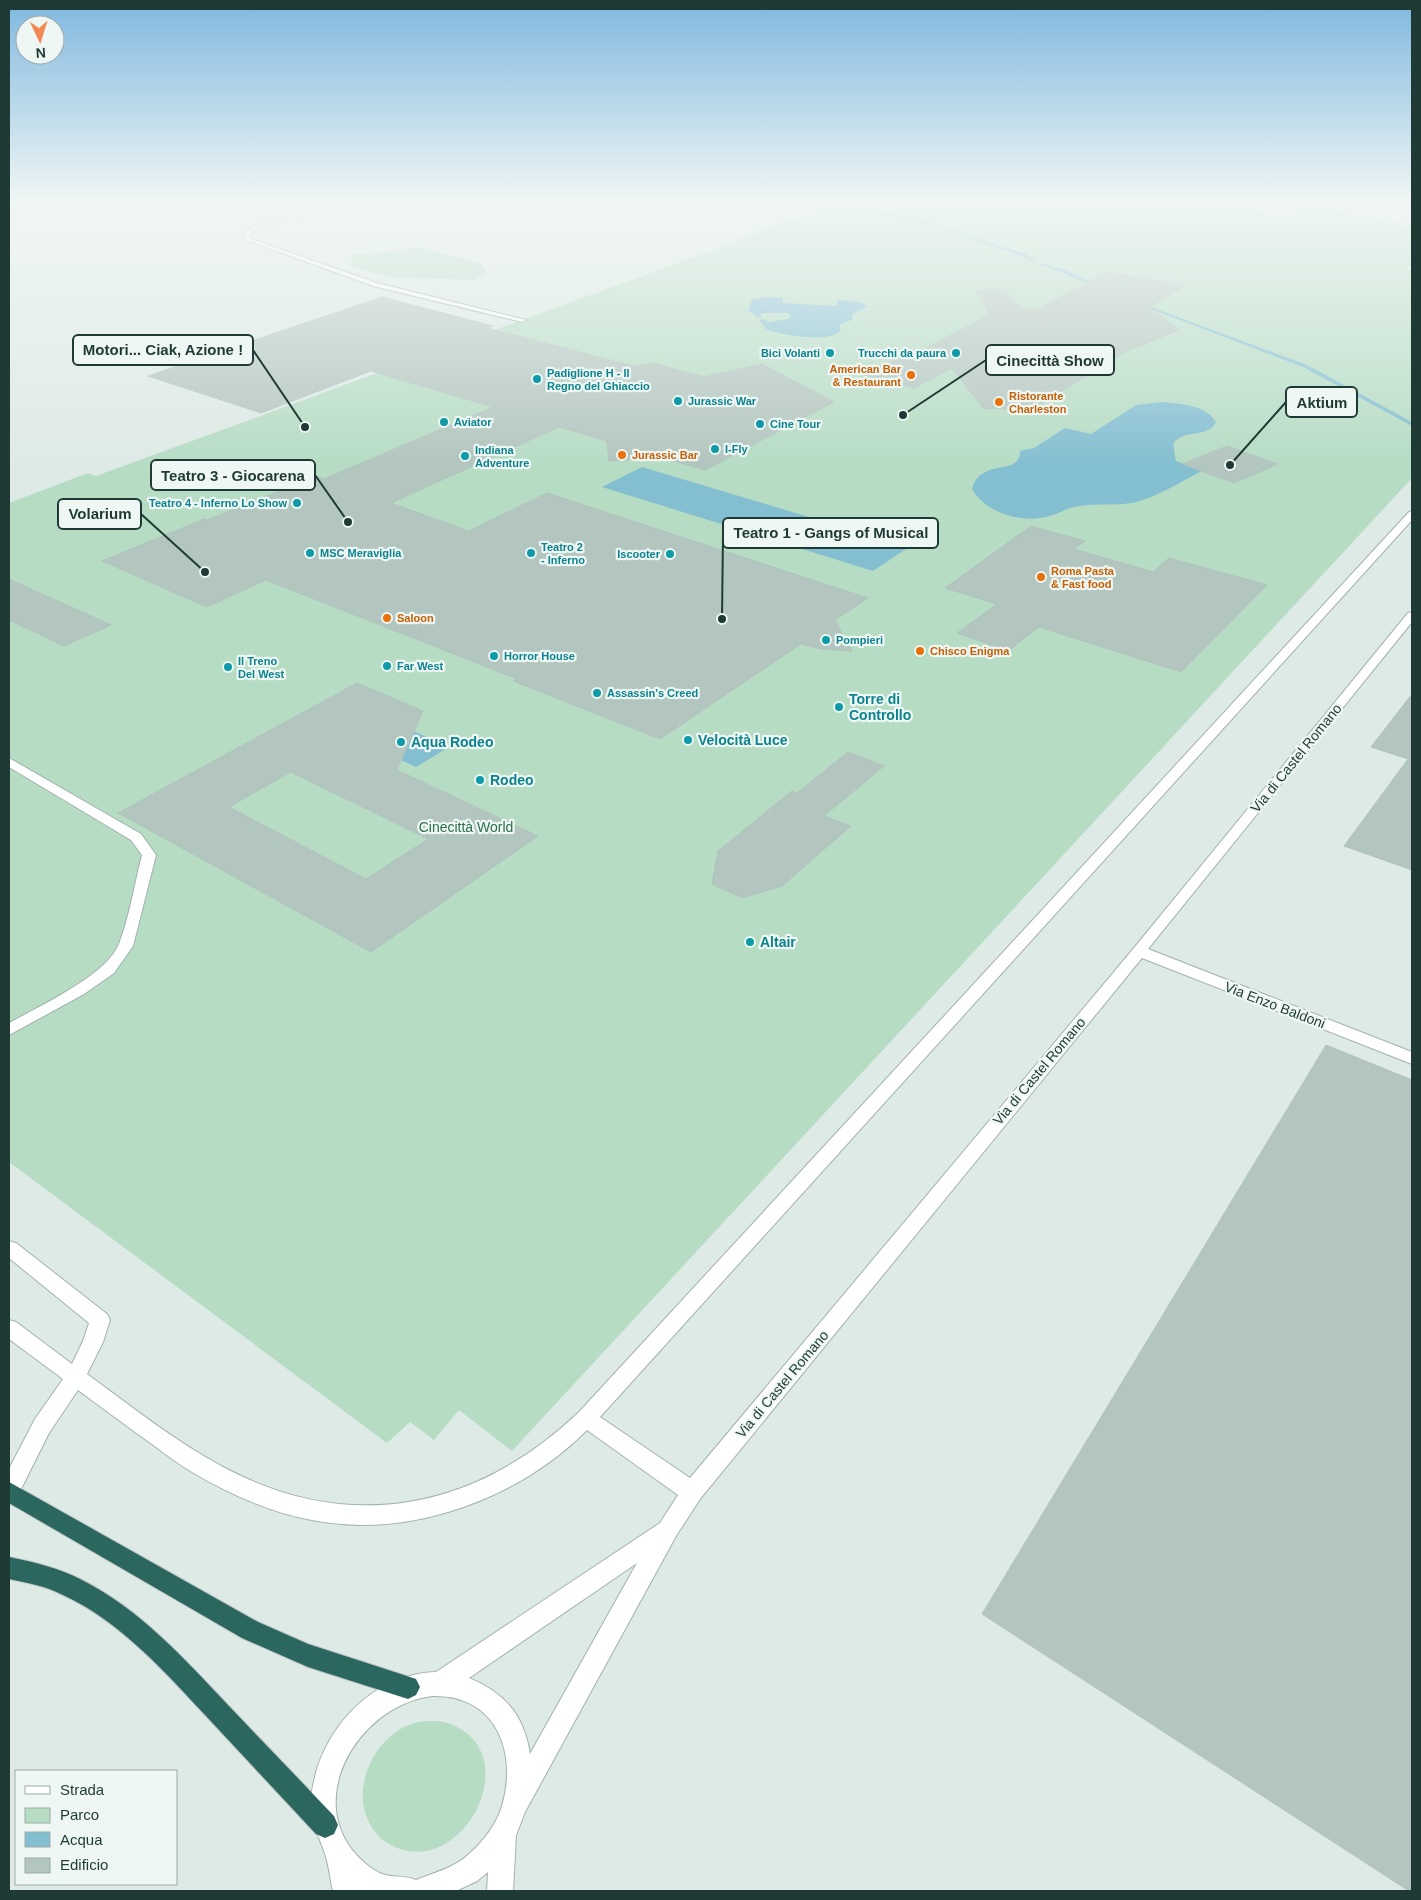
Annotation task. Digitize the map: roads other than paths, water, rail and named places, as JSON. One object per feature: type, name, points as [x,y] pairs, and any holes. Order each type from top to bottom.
[{"type":"highway","points":[[9,1491],[258,1634],[300,1654],[328,1664],[408,1687]]},
{"type":"highway","points":[[9,1568],[36,1573],[80,1590],[135,1629],[192,1684],[325,1825]]},
{"type":"street","points":[[395,290],[522,320]]},
{"type":"street","points":[[9,1328],[75,1378],[199,1464],[233,1482],[303,1508],[338,1514],[370,1516],[395,1514],[450,1502],[479,1492],[542,1458],[561,1443],[586,1418],[1412,514]]},
{"type":"street","name":"Via di Castel Romano","points":[[517,1803],[668,1528],[692,1492],[1412,615]]},
{"type":"street","points":[[9,762],[136,837],[149,855],[126,946],[109,969],[79,990],[9,1030]]},
{"type":"street","name":"Via Enzo Baldoni","points":[[1138,951],[1412,1058]]},
{"type":"street","points":[[9,1248],[100,1320],[93,1342],[75,1378],[42,1426],[9,1491]]},
{"type":"street","points":[[586,1418],[692,1492]]},
{"type":"street","name":"Via di Castel Romano","points":[[441,1682],[668,1528]]},
{"type":"street","points":[[346,1891],[338,1856],[325,1825],[324,1790],[334,1756],[352,1725],[378,1702],[408,1687],[441,1682],[471,1690],[496,1707],[514,1734],[522,1768],[517,1803],[504,1835],[500,1891]]},
{"type":"street","points":[[421,1891],[452,1881],[481,1862],[504,1835]]},
{"type":"street","points":[[338,1856],[360,1877],[388,1890],[411,1891]]},
{"type":"water","points":[[767,297],[783,298],[782,303],[836,306],[838,300],[860,302],[867,307],[854,313],[851,317],[853,319],[840,325],[841,330],[835,334],[827,337],[805,337],[782,334],[766,329],[759,320],[764,319],[768,322],[788,319],[791,316],[788,313],[764,313],[760,314],[762,317],[757,317],[748,310],[752,300]]},
{"type":"water","points":[[1163,402],[1200,409],[1212,416],[1216,422],[1207,430],[1183,436],[1173,444],[1176,461],[1202,471],[1159,494],[1132,503],[1079,506],[1050,516],[1025,519],[995,510],[978,497],[972,489],[976,479],[983,473],[1014,463],[1019,459],[1020,451],[1034,448],[1065,428],[1091,434],[1136,405]]},
{"type":"water","points":[[642,467],[909,547],[873,571],[602,487]]},
{"type":"water","name":"Aqua Rodeo","points":[[387,719],[449,747],[416,767],[353,738]]},
{"type":"waterway","points":[[1137,302],[1305,366],[1412,424]]},
{"type":"tunnel","points":[[1039,330],[1043,328]]},
{"type":"place","name":"Bici Volanti","points":[[830,353]]},
{"type":"place","name":"Trucchi da paura","points":[[956,353]]},
{"type":"place","name":"American Bar & Restaurant","points":[[911,375]]},
{"type":"place","name":"Padiglione H - Il Regno del Ghiaccio","points":[[537,379]]},
{"type":"place","name":"Jurassic War","points":[[678,401]]},
{"type":"place","name":"Ristorante Charleston","points":[[999,402]]},
{"type":"place","name":"Cinecittà Show","points":[[903,415]]},
{"type":"place","name":"Aviator","points":[[444,422]]},
{"type":"place","name":"Cine Tour","points":[[760,424]]},
{"type":"place","name":"Motori... Ciak, Azione !","points":[[305,427]]},
{"type":"place","name":"I-Fly","points":[[715,449]]},
{"type":"place","name":"Jurassic Bar","points":[[622,455]]},
{"type":"place","name":"Indiana Adventure","points":[[465,456]]},
{"type":"place","name":"Aktium","points":[[1230,465]]},
{"type":"place","name":"Teatro 4 - Inferno Lo Show","points":[[297,503]]},
{"type":"place","name":"Teatro 3 - Giocarena","points":[[348,522]]},
{"type":"place","name":"MSC Meraviglia","points":[[310,553]]},
{"type":"place","name":"Teatro 2 - Inferno","points":[[531,553]]},
{"type":"place","name":"Iscooter","points":[[670,554]]},
{"type":"place","name":"Volarium","points":[[205,572]]},
{"type":"place","name":"Roma Pasta & Fast food","points":[[1041,577]]},
{"type":"place","name":"Saloon","points":[[387,618]]},
{"type":"place","name":"Teatro 1 - Gangs of Musical","points":[[722,619]]},
{"type":"place","name":"Pompieri","points":[[826,640]]},
{"type":"place","name":"Chisco Enigma","points":[[920,651]]},
{"type":"place","name":"Horror House","points":[[494,656]]},
{"type":"place","name":"Far West","points":[[387,666]]},
{"type":"place","name":"Il Treno Del West","points":[[228,667]]},
{"type":"place","name":"Assassin's Creed","points":[[597,693]]},
{"type":"place","name":"Torre di Controllo","points":[[839,707]]},
{"type":"place","name":"Velocità Luce","points":[[688,740]]},
{"type":"place","name":"Aqua Rodeo","points":[[401,742]]},
{"type":"place","name":"Rodeo","points":[[480,780]]},
{"type":"place","name":"Altair","points":[[750,942]]},
{"type":"park label","name":"Cinecittà World","points":[[466,827]]}]
